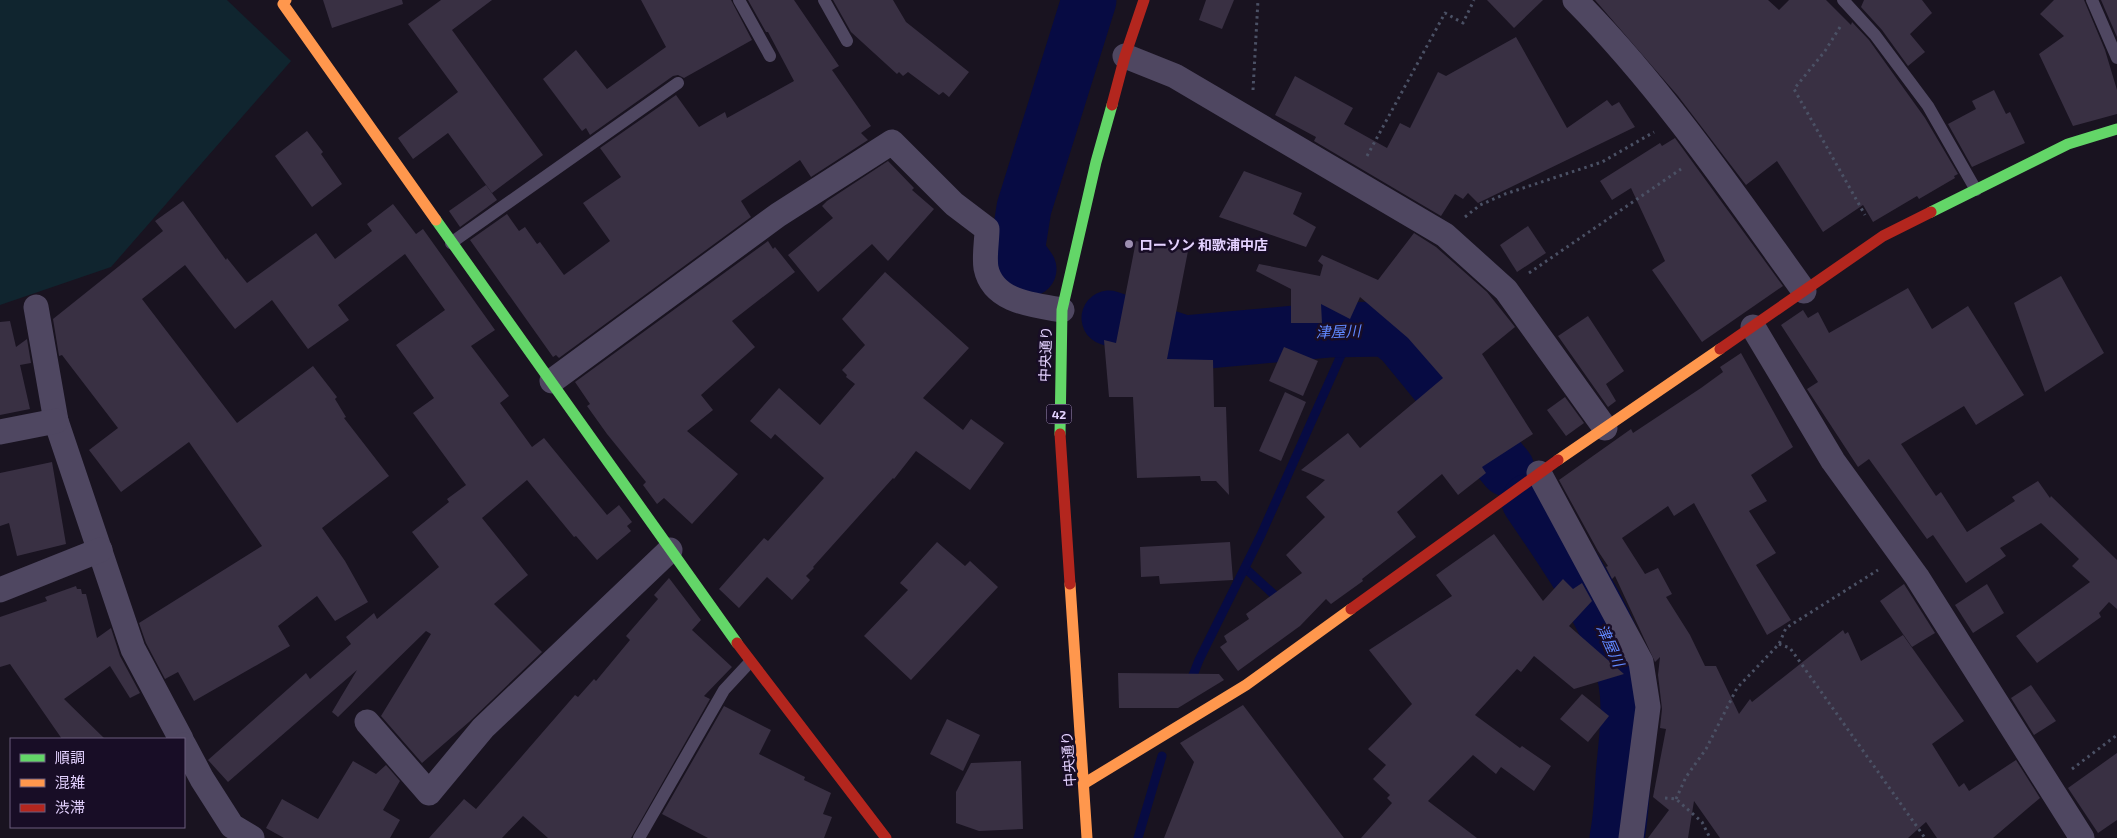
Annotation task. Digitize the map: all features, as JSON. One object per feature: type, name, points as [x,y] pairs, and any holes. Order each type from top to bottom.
[{"type":"main road","name":"中央通り","points":[[1088,838],[1059,418],[1062,310],[1096,162],[1125,56],[1144,0]]},
{"type":"main road","points":[[282,1],[451,243],[552,381],[750,662],[886,838]]},
{"type":"main road","points":[[1085,783],[1246,685],[1539,473],[1883,236],[2068,144],[2117,129]]},
{"type":"street","points":[[1575,0],[1608,33],[1679,119],[1804,291]]},
{"type":"street","points":[[1125,56],[1175,76],[1445,235],[1506,290],[1605,428]]},
{"type":"street","points":[[552,381],[778,215],[892,142],[954,204],[987,229],[986,266],[990,282],[1000,292],[1012,299],[1029,304],[1062,310]]},
{"type":"street","points":[[36,307],[56,421],[134,649],[180,738]]},
{"type":"street","points":[[1753,327],[1833,461],[1902,556],[2082,838]]},
{"type":"street","points":[[0,432],[56,421]]},
{"type":"street","points":[[1539,473],[1641,662],[1648,707],[1631,838]]},
{"type":"street","points":[[0,590],[100,550]]},
{"type":"street","points":[[367,722],[428,793],[483,728],[670,550]]},
{"type":"street","points":[[185,747],[202,779],[236,834]]},
{"type":"lane","points":[[739,0],[770,56]]},
{"type":"lane","points":[[824,0],[847,41]]},
{"type":"lane","points":[[2092,0],[2117,58]]},
{"type":"lane","points":[[1848,4],[1875,35],[1928,106],[1976,190]]},
{"type":"lane","points":[[451,243],[678,84]]},
{"type":"lane","points":[[639,838],[724,690],[750,662]]},
{"type":"path","points":[[1251,121],[1258,0]]},
{"type":"path","points":[[1354,180],[1445,13],[1462,23],[1474,0]]},
{"type":"path","points":[[1848,4],[1825,51],[1794,90],[1862,211],[1883,236]]},
{"type":"path","points":[[1445,235],[1480,205],[1505,194],[1602,162],[1679,119]]},
{"type":"path","points":[[1506,290],[1704,154]]},
{"type":"path","points":[[1676,799],[1686,777],[1706,749],[1738,688],[1779,644],[1786,628],[1902,556]]},
{"type":"path","points":[[1779,644],[1790,648],[1925,838]]},
{"type":"path","points":[[2048,787],[2117,735]]},
{"type":"path","points":[[1637,796],[1676,799],[1702,822],[1710,838]]},
{"type":"shaded area","points":[[0,0],[227,0],[291,61],[111,267],[0,305]]},
{"type":"building","points":[[323,0],[402,0],[403,4],[332,28]]},
{"type":"building","points":[[441,0],[492,0],[452,30],[543,155],[492,193],[448,133],[413,159],[398,138],[458,92],[408,24]]},
{"type":"building","points":[[641,0],[731,0],[752,40],[684,78],[678,75],[673,76],[590,135],[586,128],[582,131],[543,79],[576,50],[607,89],[666,47]]},
{"type":"building","points":[[748,0],[794,0],[839,66],[832,70],[871,126],[861,133],[868,140],[811,177],[800,160],[741,201],[751,217],[559,358],[556,355],[553,357],[470,240],[507,214],[519,231],[525,227],[537,244],[540,242],[564,275],[610,241],[583,203],[621,177],[600,148],[676,95],[699,127],[725,112],[727,118],[794,81],[768,32],[766,32]]},
{"type":"building","points":[[833,0],[893,0],[906,22],[969,72],[949,97],[943,92],[939,95],[908,72],[903,76],[899,72],[897,74],[851,32]]},
{"type":"building","points":[[1206,0],[1234,0],[1222,29],[1199,20]]},
{"type":"building","points":[[1487,0],[1543,0],[1514,28]]},
{"type":"building","points":[[1595,0],[1768,0],[1779,10],[1789,0],[1826,0],[1851,25],[1852,22],[1869,40],[1925,118],[1958,174],[1954,176],[1955,178],[1919,199],[1917,196],[1873,222],[1863,205],[1823,232],[1777,161],[1746,185],[1678,96]]},
{"type":"building","points":[[1864,0],[1922,0],[1932,13],[1910,34],[1925,52],[1908,66],[1882,30],[1861,7]]},
{"type":"building","points":[[2054,0],[2084,0],[2105,50],[2117,90],[2117,114],[2073,126],[2039,54],[2064,36],[2040,14]]},
{"type":"building","points":[[2101,0],[2117,0],[2117,37]]},
{"type":"building","points":[[1516,37],[1567,128],[1607,100],[1612,106],[1619,102],[1635,127],[1478,203],[1468,193],[1463,199],[1455,194],[1441,216],[1314,141],[1316,137],[1275,115],[1295,76],[1353,108],[1344,124],[1387,148],[1400,123],[1410,128],[1438,72],[1446,76]]},
{"type":"building","points":[[1994,90],[2006,114],[2010,112],[2025,143],[1972,167],[1948,124],[1976,109],[1972,101]]},
{"type":"building","points":[[307,131],[323,152],[321,154],[342,184],[312,207],[275,156]]},
{"type":"building","points":[[1675,138],[1783,286],[1702,342],[1652,270],[1665,261],[1631,188],[1612,200],[1600,181],[1660,143],[1662,146]]},
{"type":"building","points":[[888,161],[914,188],[912,190],[934,209],[888,261],[872,244],[818,292],[788,255],[833,218],[822,206],[827,201]]},
{"type":"building","points":[[1244,171],[1302,193],[1293,214],[1316,227],[1306,247],[1219,217]]},
{"type":"building","points":[[486,185],[497,200],[460,227],[449,211]]},
{"type":"building","points":[[183,201],[226,260],[227,258],[247,283],[316,233],[335,259],[372,231],[367,224],[393,204],[416,234],[423,229],[495,330],[471,346],[509,396],[500,403],[532,447],[544,438],[607,515],[619,505],[632,522],[627,526],[631,531],[597,560],[576,536],[574,537],[527,480],[482,518],[528,575],[494,604],[542,652],[469,722],[422,763],[381,716],[431,634],[426,631],[338,717],[332,712],[357,670],[228,782],[208,760],[306,673],[310,679],[351,644],[346,637],[374,613],[377,619],[439,567],[412,532],[449,502],[447,499],[466,485],[413,413],[434,398],[396,345],[445,310],[405,254],[338,305],[349,320],[308,349],[272,300],[235,329],[185,265],[142,299],[237,423],[313,366],[337,397],[335,399],[346,417],[344,418],[389,476],[322,528],[345,561],[368,602],[335,621],[317,596],[278,626],[290,646],[194,701],[178,672],[165,679],[146,643],[139,623],[262,546],[189,442],[121,492],[89,450],[118,428],[62,355],[59,356],[53,319],[163,231],[155,221]]},
{"type":"building","points":[[1528,226],[1546,253],[1517,272],[1500,245]]},
{"type":"building","points":[[1414,233],[1436,247],[1487,292],[1515,327],[1482,354],[1533,434],[1482,467],[1486,473],[1458,495],[1442,474],[1397,512],[1416,537],[1362,579],[1363,581],[1331,604],[1326,599],[1300,626],[1238,671],[1220,647],[1227,642],[1224,636],[1249,619],[1246,614],[1302,573],[1286,555],[1325,517],[1306,497],[1325,480],[1301,470],[1348,433],[1360,448],[1443,378],[1408,338],[1360,297],[1350,319],[1321,304],[1322,323],[1291,323],[1291,289],[1256,271],[1259,264],[1320,276],[1323,265],[1318,261],[1322,255],[1378,280]]},
{"type":"building","points":[[768,241],[795,272],[732,321],[755,347],[701,395],[713,410],[687,431],[738,474],[692,524],[664,498],[657,504],[643,485],[646,482],[587,406],[590,404],[575,382]]},
{"type":"building","points":[[1136,241],[1188,251],[1167,359],[1213,360],[1214,407],[1226,407],[1229,495],[1216,481],[1201,481],[1200,476],[1137,478],[1133,397],[1109,397],[1104,340],[1116,343]]},
{"type":"building","points":[[885,272],[969,348],[923,398],[963,430],[971,419],[1004,443],[970,490],[916,451],[894,479],[813,567],[806,576],[810,580],[792,600],[767,577],[739,608],[719,589],[764,538],[768,541],[824,478],[775,434],[771,439],[750,421],[779,388],[820,425],[855,384],[846,377],[847,375],[842,370],[865,345],[842,319]]},
{"type":"building","points":[[2061,276],[2104,353],[2045,392],[2014,303]]},
{"type":"building","points":[[1908,288],[1932,329],[1968,306],[2024,395],[1976,425],[1964,406],[1901,444],[1936,496],[1941,492],[1967,532],[2015,501],[2012,497],[2038,481],[2050,498],[2051,496],[2117,560],[2117,609],[2109,602],[2099,613],[2101,617],[2037,663],[2016,636],[2090,582],[2072,566],[2079,559],[2041,523],[2000,548],[2006,556],[1966,583],[1933,535],[1927,539],[1869,459],[1858,467],[1807,389],[1818,382],[1781,325],[1803,310],[1808,318],[1818,312],[1829,333]]},
{"type":"building","points":[[1588,316],[1624,371],[1606,384],[1616,401],[1608,407],[1558,336]]},
{"type":"building","points":[[10,321],[16,347],[27,339],[31,363],[20,365],[30,409],[0,415],[0,322]]},
{"type":"building","points":[[1284,347],[1318,361],[1303,396],[1269,381]]},
{"type":"building","points":[[1741,353],[1793,447],[1751,475],[1767,501],[1749,511],[1776,553],[1756,565],[1791,620],[1767,635],[1694,503],[1674,516],[1668,506],[1622,538],[1645,574],[1658,568],[1672,594],[1666,597],[1690,635],[1705,666],[1716,666],[1739,714],[1750,699],[1752,702],[1843,630],[1845,634],[1848,632],[1861,661],[1903,635],[1964,721],[1932,744],[1959,787],[1964,783],[1969,791],[2016,760],[2040,798],[1993,838],[1937,838],[1926,822],[1908,838],[1720,838],[1694,801],[1688,838],[1648,838],[1669,810],[1653,797],[1666,729],[1660,728],[1662,709],[1658,675],[1660,657],[1655,662],[1615,576],[1612,579],[1606,567],[1608,566],[1559,480],[1631,429],[1633,433],[1701,388],[1723,372],[1720,367]]},
{"type":"building","points":[[1285,392],[1306,402],[1281,461],[1259,451]]},
{"type":"building","points":[[1565,397],[1584,423],[1566,436],[1547,410]]},
{"type":"building","points":[[52,462],[66,544],[17,556],[9,523],[0,526],[0,473]]},
{"type":"building","points":[[1494,534],[1543,601],[1563,579],[1573,589],[1582,583],[1592,601],[1569,626],[1624,674],[1574,689],[1534,656],[1521,672],[1517,669],[1475,715],[1520,748],[1522,746],[1551,766],[1534,791],[1501,767],[1496,774],[1473,755],[1428,801],[1477,838],[1361,838],[1392,803],[1387,798],[1390,795],[1373,779],[1386,765],[1368,749],[1412,704],[1369,650],[1452,596],[1436,575]]},
{"type":"building","points":[[937,542],[965,566],[970,561],[998,587],[911,680],[864,636],[908,590],[900,583]]},
{"type":"building","points":[[1230,542],[1233,580],[1160,584],[1159,576],[1141,577],[1140,547]]},
{"type":"building","points":[[669,578],[701,620],[692,630],[732,667],[704,696],[710,699],[631,838],[548,838],[523,816],[502,838],[429,838],[464,799],[476,809],[575,695],[578,697],[594,679],[596,681],[630,640],[626,636],[658,599],[654,595]]},
{"type":"building","points":[[1904,584],[1935,633],[1912,647],[1880,601]]},
{"type":"building","points":[[1987,584],[2004,613],[1973,633],[1955,605]]},
{"type":"building","points":[[76,586],[77,589],[81,589],[82,594],[86,594],[97,638],[111,628],[120,656],[140,693],[130,698],[110,666],[64,699],[104,738],[61,738],[10,664],[0,667],[0,617],[47,601],[45,597]]},
{"type":"building","points":[[1118,673],[1219,674],[1224,680],[1178,708],[1119,708]]},
{"type":"building","points":[[2031,685],[2056,721],[2034,735],[2011,698]]},
{"type":"building","points":[[1582,694],[1609,716],[1588,742],[1560,719]]},
{"type":"building","points":[[1243,705],[1344,838],[1164,838],[1194,762],[1180,743]]},
{"type":"building","points":[[724,706],[771,730],[759,754],[805,777],[804,780],[831,793],[823,814],[832,817],[824,838],[708,838],[662,814]]},
{"type":"building","points":[[947,719],[980,735],[963,771],[930,754]]},
{"type":"building","points":[[2117,753],[2117,820],[2098,833],[2068,788]]},
{"type":"building","points":[[353,761],[376,774],[386,765],[400,781],[383,810],[400,820],[390,838],[284,838],[266,828],[282,799],[318,819]]},
{"type":"building","points":[[1021,761],[1023,829],[979,831],[956,823],[956,792],[971,763]]},
{"type":"waterway","name":"津屋川","points":[[1029,269],[1017,252],[1024,208],[1089,0]]},
{"type":"waterway","name":"津屋川","points":[[1109,318],[1185,343],[1328,330],[1387,329],[1402,341],[1507,469]]},
{"type":"waterway","points":[[1190,683],[1199,660],[1261,535],[1342,353],[1328,330]]},
{"type":"waterway","name":"津屋川","points":[[1529,501],[1591,597],[1602,618],[1624,674],[1627,688],[1628,718],[1617,838]]},
{"type":"waterway","points":[[1245,568],[1282,602]]},
{"type":"waterway","points":[[1138,838],[1162,756]]},
{"type":"traffic: fast","points":[[1060,434],[1062,310],[1096,162],[1112,105]]},
{"type":"traffic: fast","points":[[1931,212],[2068,144],[2117,129]]},
{"type":"traffic: fast","points":[[436,220],[737,643]]},
{"type":"traffic: slow","points":[[286,0],[283,4],[436,220]]},
{"type":"traffic: slow","points":[[1558,460],[1720,349]]},
{"type":"traffic: slow","points":[[1070,584],[1087,838]]},
{"type":"traffic: slow","points":[[1085,783],[1246,685],[1351,609]]},
{"type":"traffic: jam","points":[[1112,105],[1125,56],[1144,0]]},
{"type":"traffic: jam","points":[[1720,349],[1883,236],[1931,212]]},
{"type":"traffic: jam","points":[[1060,434],[1070,584]]},
{"type":"traffic: jam","points":[[1351,609],[1558,460]]},
{"type":"traffic: jam","points":[[737,643],[886,838]]},
{"type":"place","name":"ローソン 和歌浦中店","points":[[1129,244]]}]
